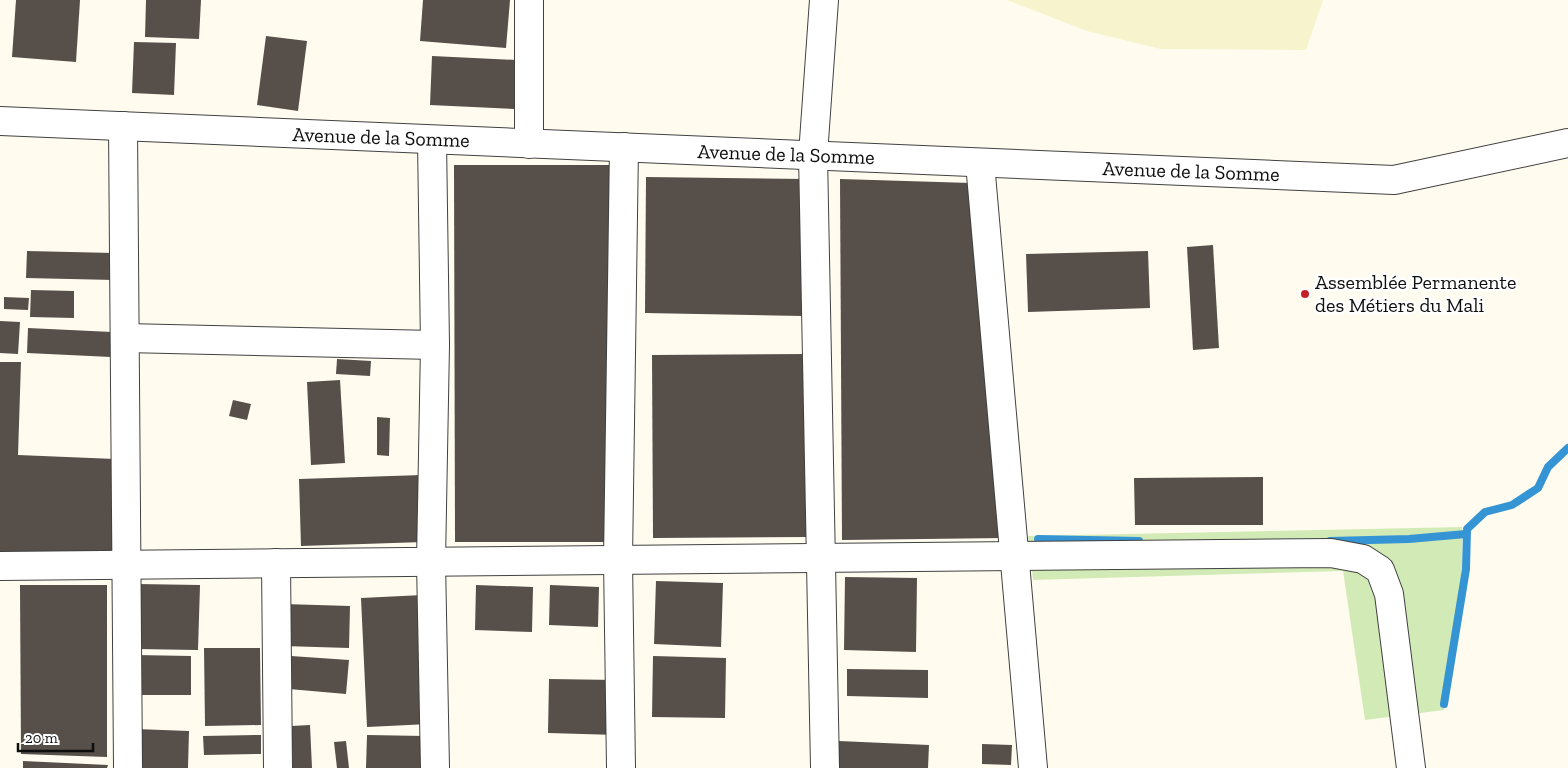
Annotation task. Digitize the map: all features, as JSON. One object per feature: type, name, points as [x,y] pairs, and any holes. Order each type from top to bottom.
[{"type":"street","points":[[528,0],[529,144]]},
{"type":"street","points":[[824,0],[814,155],[825,768]]},
{"type":"street","name":"Avenue de la Somme","points":[[0,121],[1394,180],[1568,143]]},
{"type":"street","points":[[123,126],[128,768]]},
{"type":"street","points":[[432,140],[435,345],[432,562],[435,768]]},
{"type":"street","points":[[620,768],[618,560],[624,147]]},
{"type":"street","points":[[980,162],[1033,768]]},
{"type":"street","points":[[125,338],[435,345]]},
{"type":"street","points":[[0,566],[1330,552],[1363,559],[1380,570],[1389,594],[1411,768]]},
{"type":"street","points":[[276,563],[278,768]]},
{"type":"shaded area","points":[[1007,0],[1323,0],[1306,50],[1161,49],[1087,31]]},
{"type":"green space","points":[[1462,527],[1462,567],[1444,710],[1365,720],[1343,571],[1033,580],[1028,536]]},
{"type":"building","points":[[16,0],[80,0],[76,62],[12,57]]},
{"type":"building","points":[[146,0],[201,0],[199,39],[145,37]]},
{"type":"building","points":[[423,0],[510,0],[506,48],[420,41]]},
{"type":"building","points":[[266,36],[307,41],[298,111],[257,105]]},
{"type":"building","points":[[134,42],[176,43],[174,95],[132,93]]},
{"type":"building","points":[[432,56],[516,60],[514,109],[430,105]]},
{"type":"building","points":[[454,165],[610,165],[611,542],[455,542]]},
{"type":"building","points":[[646,177],[805,179],[803,316],[645,313]]},
{"type":"building","points":[[840,179],[971,183],[1004,538],[842,540]]},
{"type":"building","points":[[1213,245],[1219,348],[1193,350],[1187,247]]},
{"type":"building","points":[[27,251],[114,253],[114,280],[26,278]]},
{"type":"building","points":[[1148,251],[1150,308],[1028,312],[1026,254]]},
{"type":"building","points":[[31,290],[74,291],[74,318],[30,317]]},
{"type":"building","points":[[4,297],[29,298],[28,310],[4,309]]},
{"type":"building","points":[[0,321],[20,322],[18,354],[0,353]]},
{"type":"building","points":[[28,328],[112,332],[111,357],[27,353]]},
{"type":"building","points":[[808,354],[809,537],[653,538],[652,355]]},
{"type":"building","points":[[337,359],[371,361],[370,376],[336,374]]},
{"type":"building","points":[[0,362],[21,362],[18,455],[115,459],[112,560],[0,556]]},
{"type":"building","points":[[340,380],[345,463],[311,465],[307,382]]},
{"type":"building","points":[[233,400],[251,404],[247,420],[229,416]]},
{"type":"building","points":[[377,417],[390,418],[389,456],[377,455]]},
{"type":"building","points":[[422,475],[424,542],[301,546],[299,479]]},
{"type":"building","points":[[1263,477],[1263,525],[1135,525],[1134,478]]},
{"type":"building","points":[[845,577],[917,578],[916,652],[844,650]]},
{"type":"building","points":[[656,581],[723,583],[721,647],[654,644]]},
{"type":"building","points":[[137,584],[200,585],[198,650],[136,649]]},
{"type":"building","points":[[20,585],[107,585],[107,757],[21,754]]},
{"type":"building","points":[[476,585],[533,587],[532,632],[475,630]]},
{"type":"building","points":[[550,585],[599,587],[598,627],[549,625]]},
{"type":"building","points":[[423,595],[429,724],[367,727],[361,598]]},
{"type":"building","points":[[284,604],[350,606],[349,648],[283,646]]},
{"type":"building","points":[[204,648],[260,648],[261,725],[205,726]]},
{"type":"building","points":[[135,655],[191,656],[191,695],[135,695]]},
{"type":"building","points":[[291,656],[349,660],[346,694],[289,689]]},
{"type":"building","points":[[653,656],[726,658],[725,718],[652,717]]},
{"type":"building","points":[[847,669],[928,670],[928,698],[847,696]]},
{"type":"building","points":[[549,679],[617,680],[617,735],[548,733]]},
{"type":"building","points":[[310,725],[312,768],[293,768],[291,726]]},
{"type":"building","points":[[136,729],[189,731],[188,768],[135,768]]},
{"type":"building","points":[[261,735],[261,754],[204,755],[203,736]]},
{"type":"building","points":[[367,735],[425,736],[424,768],[366,768]]},
{"type":"building","points":[[346,741],[349,768],[337,768],[334,742]]},
{"type":"building","points":[[839,741],[929,745],[928,768],[839,768]]},
{"type":"building","points":[[982,744],[1012,745],[1011,765],[982,764]]},
{"type":"building","points":[[23,761],[108,765],[107,768],[23,768]]},
{"type":"waterway","points":[[1444,704],[1466,569],[1467,529],[1485,512],[1512,505],[1538,488],[1548,467],[1568,448]]},
{"type":"waterway","points":[[1330,541],[1409,539],[1466,534]]},
{"type":"waterway","points":[[1038,539],[1139,541]]},
{"type":"place","name":"Assemblée Permanente des Métiers du Mali","points":[[1305,294]]}]
